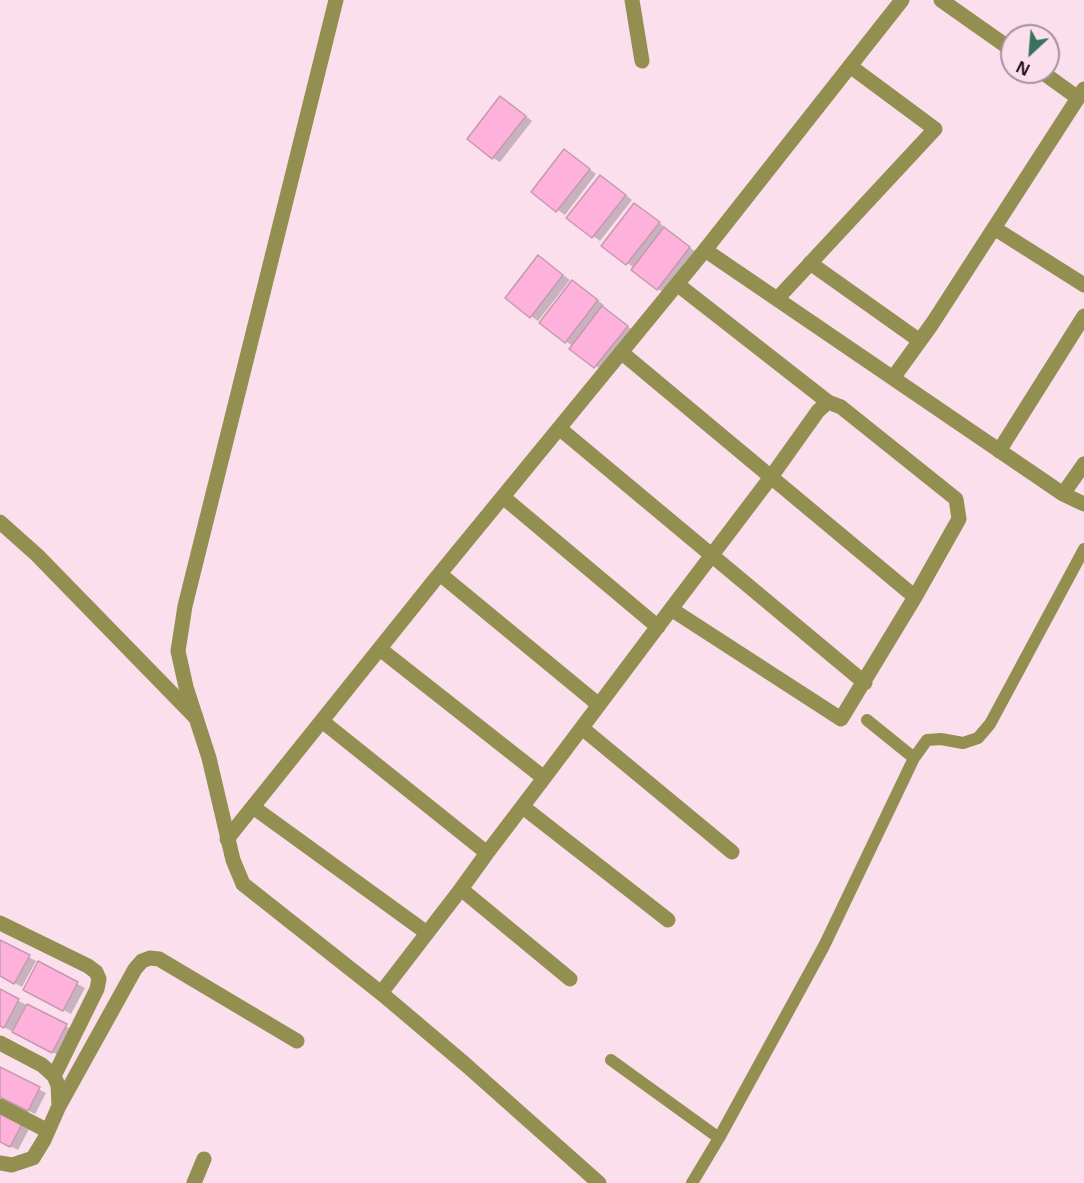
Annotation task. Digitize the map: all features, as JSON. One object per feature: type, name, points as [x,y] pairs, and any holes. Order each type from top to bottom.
[{"type":"street","points":[[336,0],[185,606],[177,651],[209,758],[227,839],[243,884],[381,993],[599,1183]]},
{"type":"street","points":[[632,0],[642,61]]},
{"type":"street","points":[[227,839],[502,497],[705,250],[902,0]]},
{"type":"street","points":[[942,0],[1000,42]]},
{"type":"street","points":[[777,299],[935,129],[850,66]]},
{"type":"street","points":[[893,378],[932,324],[1081,93],[1060,82]]},
{"type":"street","points":[[994,228],[1084,285]]},
{"type":"street","points":[[705,250],[1063,494],[1084,504]]},
{"type":"street","points":[[810,263],[920,340]]},
{"type":"street","points":[[671,609],[841,719],[865,682],[959,519],[956,499],[841,407],[828,402],[677,284]]},
{"type":"street","points":[[999,451],[1084,316]]},
{"type":"street","points":[[621,352],[915,597]]},
{"type":"street","points":[[381,993],[713,555],[818,411],[828,402]]},
{"type":"street","points":[[559,428],[865,682]]},
{"type":"street","points":[[1063,494],[1084,464]]},
{"type":"street","points":[[502,497],[658,627]]},
{"type":"street","points":[[0,522],[37,555],[196,718]]},
{"type":"street","points":[[440,574],[599,705]]},
{"type":"street","points":[[380,649],[544,778]]},
{"type":"street","points":[[322,721],[488,853]]},
{"type":"street","points":[[582,728],[732,852]]},
{"type":"street","points":[[253,807],[427,933]]},
{"type":"street","points":[[523,807],[668,920]]},
{"type":"street","points":[[461,889],[570,979]]},
{"type":"street","points":[[0,923],[88,966],[96,972],[99,979],[97,989],[54,1076]]},
{"type":"street","points":[[0,1163],[12,1165],[33,1158],[59,1106],[135,969],[142,961],[150,958],[159,959],[297,1041]]},
{"type":"street","points":[[0,1043],[42,1065],[54,1076],[58,1085],[59,1106]]},
{"type":"street","points":[[0,1107],[48,1131]]},
{"type":"street","points":[[194,1183],[204,1159]]},
{"type":"lane","points":[[692,1183],[824,946],[914,758],[927,740],[941,739],[963,743],[978,738],[990,724],[1084,549]]},
{"type":"lane","points":[[867,720],[914,758]]},
{"type":"lane","points":[[611,1060],[719,1138]]},
{"type":"building","points":[[500,96],[526,116],[492,159],[467,139]]},
{"type":"building","points":[[564,149],[590,169],[556,212],[531,192]]},
{"type":"building","points":[[600,175],[626,195],[592,238],[566,218]]},
{"type":"building","points":[[634,203],[660,222],[626,265],[601,246]]},
{"type":"building","points":[[664,227],[690,247],[657,290],[631,270]]},
{"type":"building","points":[[538,255],[563,275],[530,318],[505,298]]},
{"type":"building","points":[[572,280],[598,300],[565,343],[539,323]]},
{"type":"building","points":[[602,306],[628,326],[594,368],[569,349]]},
{"type":"building","points":[[0,940],[30,955],[14,984],[0,976]]},
{"type":"building","points":[[38,961],[78,982],[63,1011],[23,990]]},
{"type":"building","points":[[0,989],[19,999],[4,1028],[0,1026]]},
{"type":"building","points":[[27,1004],[67,1024],[52,1053],[12,1032]]},
{"type":"building","points":[[0,1067],[40,1087],[28,1111],[0,1097]]},
{"type":"building","points":[[0,1112],[22,1124],[10,1147],[0,1142]]}]
